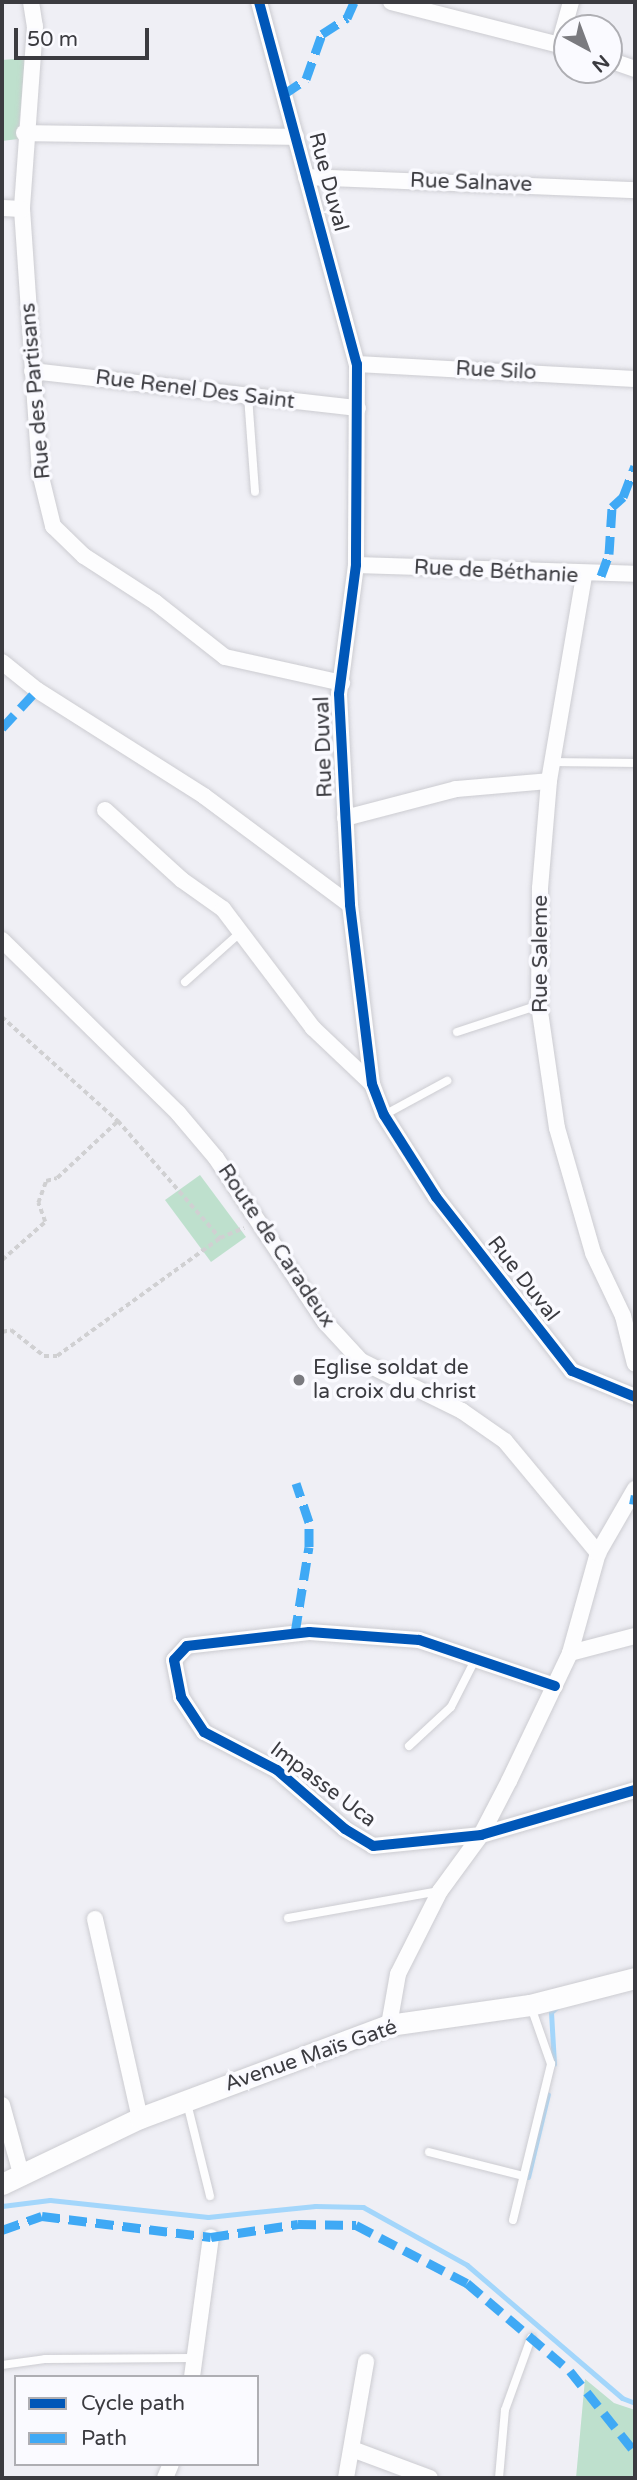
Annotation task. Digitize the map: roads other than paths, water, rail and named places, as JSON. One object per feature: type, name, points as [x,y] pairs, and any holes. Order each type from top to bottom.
[{"type":"street","name":"Rue des Partisans","points":[[31,2],[35,26],[24,133],[22,209],[40,473],[52,526],[84,556],[155,602],[225,657],[342,684]]},
{"type":"street","name":"Rue Duval","points":[[259,2],[357,364],[356,565],[342,684],[350,905],[372,1084],[384,1115],[436,1197],[572,1371],[635,1396]]},
{"type":"street","points":[[391,2],[553,43]]},
{"type":"street","points":[[24,133],[296,137]]},
{"type":"street","name":"Rue Salnave","points":[[306,177],[635,190]]},
{"type":"street","points":[[2,208],[22,209]]},
{"type":"street","name":"Rue Silo","points":[[357,364],[635,379]]},
{"type":"street","name":"Rue Renel Des Saint","points":[[32,371],[358,408]]},
{"type":"street","name":"Rue de Béthanie","points":[[356,565],[584,576],[635,574]]},
{"type":"street","name":"Rue Saleme","points":[[584,576],[549,780],[540,888],[539,1005],[558,1128],[593,1253],[623,1316],[635,1364]]},
{"type":"street","points":[[2,662],[37,690],[204,796],[350,905]]},
{"type":"street","points":[[345,818],[456,789],[549,780]]},
{"type":"street","points":[[106,810],[243,930],[313,1028],[372,1084]]},
{"type":"street","name":"Route de Caradeux","points":[[2,940],[178,1113],[260,1222],[325,1322],[361,1361],[462,1411],[505,1441],[598,1553]]},
{"type":"street","points":[[389,2025],[398,1974],[440,1891],[481,1835],[555,1686],[569,1653],[598,1553],[635,1489]]},
{"type":"street","name":"Impasse Uca","points":[[476,1658],[419,1640],[309,1632],[187,1646],[174,1660],[181,1697],[204,1732],[277,1770],[345,1829],[373,1846],[481,1835]]},
{"type":"street","points":[[569,1653],[635,1636]]},
{"type":"street","points":[[476,1658],[555,1686]]},
{"type":"street","points":[[481,1835],[635,1790]]},
{"type":"street","points":[[95,1919],[140,2118]]},
{"type":"street","name":"Avenue Maïs Gaté","points":[[12,2181],[140,2118],[389,2025],[530,2005],[635,1978]]},
{"type":"street","points":[[2,2105],[12,2181]]},
{"type":"street","points":[[192,2375],[211,2237]]},
{"type":"street","points":[[346,2478],[366,2362]]},
{"type":"street","points":[[352,2449],[430,2478]]},
{"type":"lane","points":[[248,396],[255,492]]},
{"type":"lane","points":[[553,762],[635,763]]},
{"type":"lane","points":[[185,982],[243,930]]},
{"type":"lane","points":[[457,1032],[539,1005]]},
{"type":"lane","points":[[384,1115],[447,1081]]},
{"type":"lane","points":[[409,1746],[451,1707],[476,1658]]},
{"type":"lane","points":[[288,1918],[440,1891]]},
{"type":"lane","points":[[513,2220],[551,2064],[530,2005]]},
{"type":"lane","points":[[187,2101],[210,2196]]},
{"type":"lane","points":[[429,2152],[523,2176]]},
{"type":"lane","points":[[499,2478],[505,2410],[531,2338]]},
{"type":"lane","points":[[2,2365],[45,2359],[194,2358]]},
{"type":"waterway","points":[[554,2064],[551,2012],[557,2007]]},
{"type":"waterway","points":[[528,2177],[548,2094]]},
{"type":"waterway","points":[[2,2206],[50,2200],[208,2217],[315,2206],[363,2207],[467,2265],[622,2398],[635,2403]]},
{"type":"place","name":"Eglise soldat de la croix du christ","points":[[299,1380]]}]
